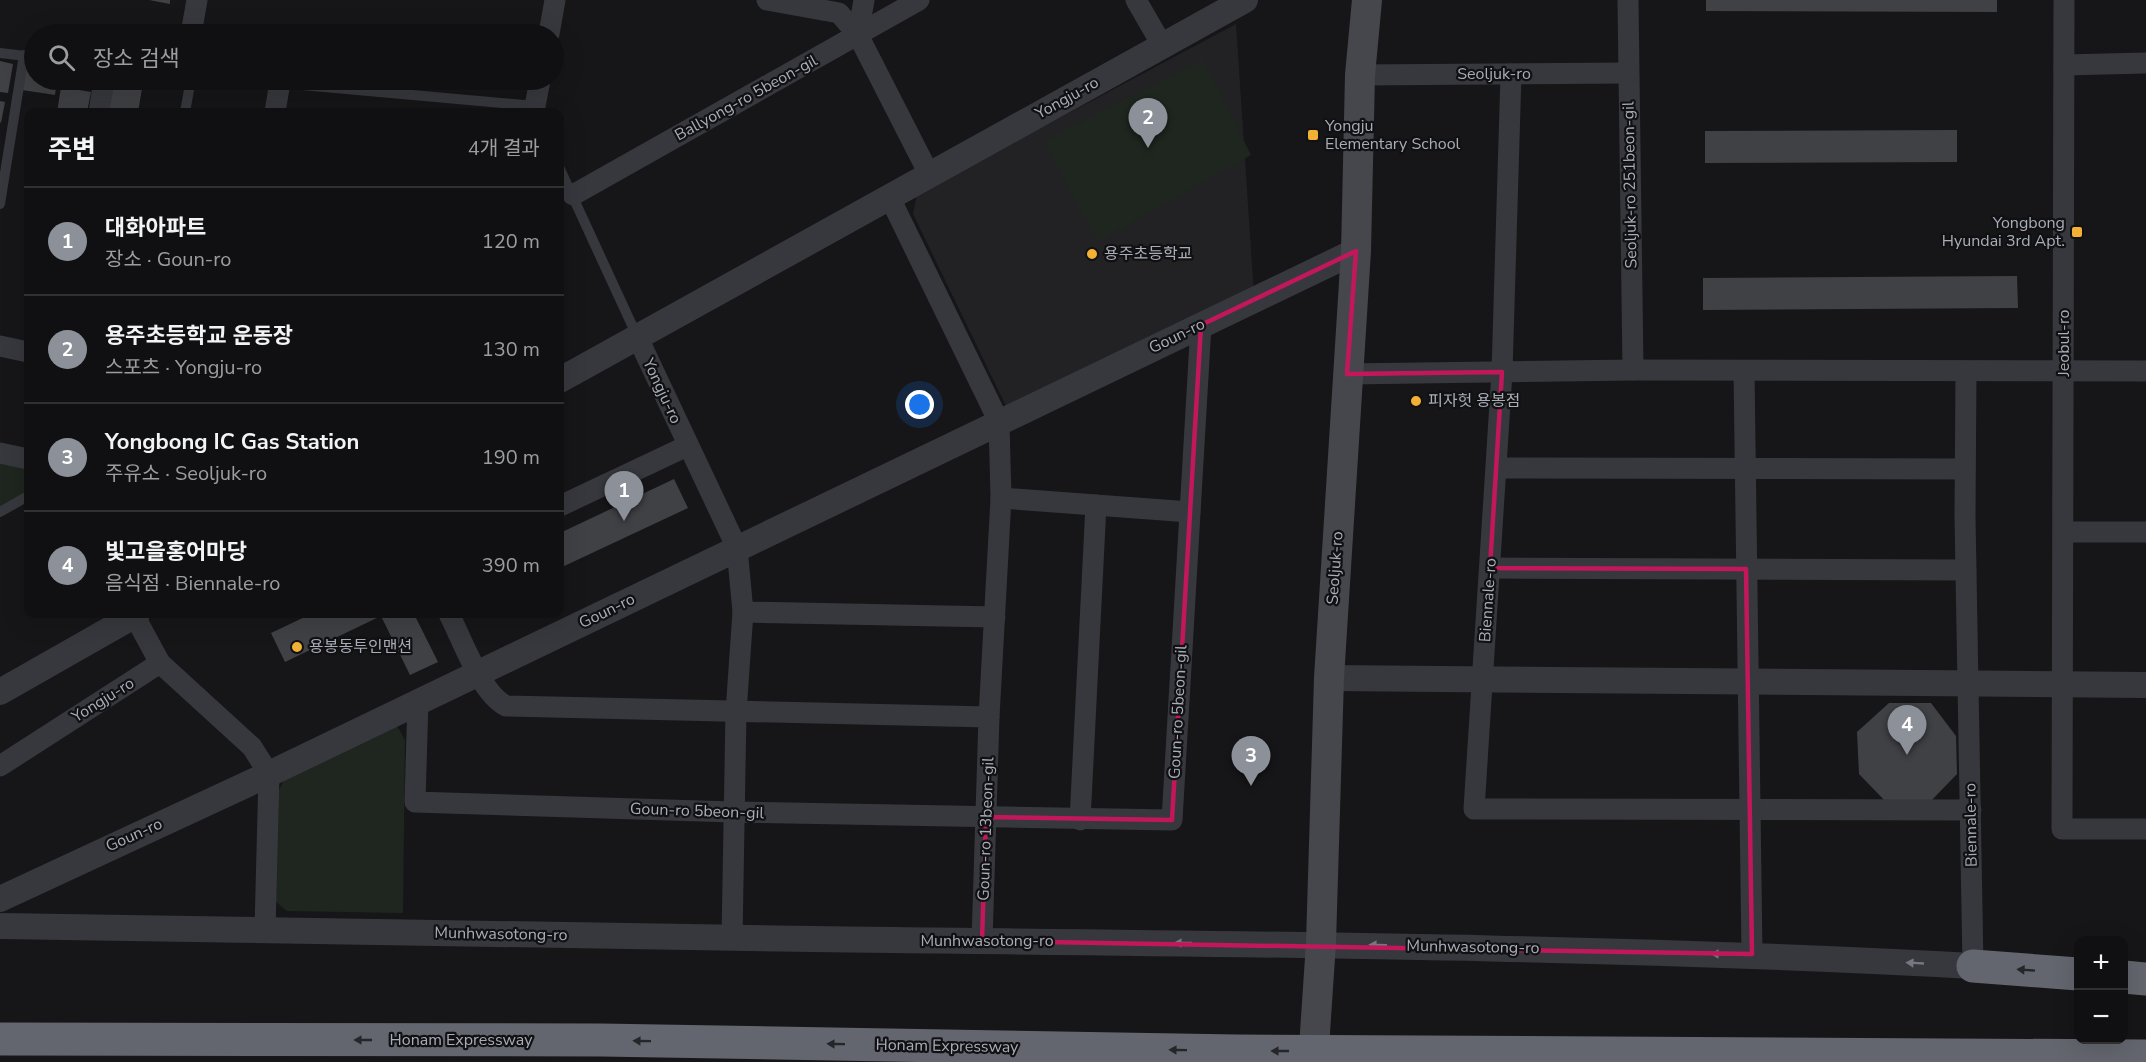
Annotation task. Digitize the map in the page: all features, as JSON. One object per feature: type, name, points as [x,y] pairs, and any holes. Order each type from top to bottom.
[{"type":"highway","points":[[1973,966],[2074,974]]},
{"type":"highway","points":[[2128,977],[2146,979]]},
{"type":"highway","name":"Honam Expressway","points":[[0,1039],[589,1040],[1237,1051],[2146,1056]]},
{"type":"main road","name":"Seoljuk-ro","points":[[1313,1062],[1321,944],[1329,678],[1356,251],[1360,75],[1367,0]]},
{"type":"street","points":[[193,24],[197,0]]},
{"type":"street","points":[[551,24],[555,0]]},
{"type":"street","points":[[767,0],[839,13],[858,34],[929,174]]},
{"type":"street","points":[[858,34],[864,0]]},
{"type":"street","name":"Ballyong-ro 5beon-gil","points":[[573,195],[919,0]]},
{"type":"street","points":[[1136,0],[1162,45]]},
{"type":"street","name":"Yongju-ro","points":[[564,374],[890,198],[929,174],[1245,0]]},
{"type":"street","name":"Seoljuk-ro 251beon-gil","points":[[1628,0],[1633,370]]},
{"type":"street","name":"Jeobul-ro","points":[[2064,0],[2065,532],[2062,829],[2146,829]]},
{"type":"street","points":[[2064,65],[2146,63]]},
{"type":"street","name":"Seoljuk-ro","points":[[1360,75],[1628,73]]},
{"type":"street","points":[[1511,74],[1497,468],[1965,469],[1966,372]]},
{"type":"street","points":[[100,108],[102,90]]},
{"type":"street","points":[[276,108],[279,90]]},
{"type":"street","points":[[535,108],[538,90]]},
{"type":"street","points":[[890,198],[999,422]]},
{"type":"street","name":"Goun-ro","points":[[0,899],[269,774],[418,700],[1356,251]]},
{"type":"street","name":"Goun-ro 5beon-gil","points":[[418,700],[416,802],[733,812],[1172,820],[1201,325]]},
{"type":"street","name":"Yongju-ro","points":[[637,336],[687,446]]},
{"type":"street","points":[[0,346],[24,351]]},
{"type":"street","points":[[1347,374],[1633,370],[1966,372],[2146,370]]},
{"type":"street","points":[[1744,371],[1752,954]]},
{"type":"street","name":"Goun-ro 13beon-gil","points":[[982,941],[989,717],[1001,498],[999,422]]},
{"type":"street","points":[[564,504],[687,446],[737,548],[743,612],[736,712],[732,939]]},
{"type":"street","points":[[0,453],[24,458]]},
{"type":"street","name":"Biennale-ro","points":[[1497,468],[1474,809],[1749,810]]},
{"type":"street","name":"Biennale-ro","points":[[1965,469],[1973,966]]},
{"type":"street","points":[[1001,498],[1190,512]]},
{"type":"street","points":[[1080,819],[1096,505]]},
{"type":"street","points":[[2065,532],[2146,532]]},
{"type":"street","points":[[1490,568],[1966,570]]},
{"type":"street","points":[[743,612],[995,617]]},
{"type":"street","points":[[0,692],[129,618]]},
{"type":"street","points":[[138,618],[160,663],[252,747],[269,774],[265,929]]},
{"type":"street","points":[[451,618],[478,673],[498,702],[506,706],[989,717]]},
{"type":"street","name":"Yongju-ro","points":[[0,766],[160,663]]},
{"type":"street","points":[[1329,678],[2146,685]]},
{"type":"street","points":[[1749,810],[1971,810]]},
{"type":"street","name":"Munhwasotong-ro","points":[[0,926],[732,939],[1321,944],[1752,954],[1973,966]]},
{"type":"lane","points":[[0,53],[24,55]]},
{"type":"lane","points":[[0,204],[24,81]]},
{"type":"lane","points":[[186,108],[189,90]]},
{"type":"lane","points":[[356,90],[526,108]]},
{"type":"lane","points":[[564,177],[637,336]]},
{"type":"lane","points":[[0,512],[24,498]]},
{"type":"highlighted area","points":[[1356,251],[1347,374],[1502,372],[1490,568],[1746,569],[1752,954],[982,941],[986,817],[1172,820],[1201,325]]},
{"type":"shaded area","name":"용주초등학교","points":[[1236,24],[1254,295],[1008,410],[913,214],[917,194]]},
{"type":"shaded area","points":[[1203,59],[1251,155],[1098,242],[1044,141]]},
{"type":"shaded area","points":[[0,457],[24,463],[24,494],[0,508]]},
{"type":"shaded area","points":[[396,724],[405,740],[403,913],[287,911],[275,901],[276,796],[287,774]]},
{"type":"building","points":[[149,0],[170,0],[170,4]]},
{"type":"building","points":[[1706,0],[1997,0],[1997,12],[1706,11]]},
{"type":"building","points":[[0,61],[13,64],[8,93],[0,92]]},
{"type":"building","points":[[24,78],[24,90],[56,90],[55,95],[22,90]]},
{"type":"building","points":[[61,90],[91,92],[88,108],[58,108]]},
{"type":"building","points":[[111,90],[142,90],[139,108],[105,108]]},
{"type":"building","points":[[0,101],[5,102],[1,123],[0,122]]},
{"type":"building","points":[[1957,130],[1957,162],[1705,163],[1705,131]]},
{"type":"building","points":[[2017,276],[2018,308],[1703,310],[1703,278]]},
{"type":"building","points":[[674,479],[688,508],[564,566],[564,531]]},
{"type":"building","name":"용봉동투인맨션","points":[[303,618],[377,618],[285,662],[271,633]]},
{"type":"building","name":"용봉동투인맨션","points":[[382,618],[416,618],[438,662],[410,675]]},
{"type":"building","points":[[1889,703],[1931,703],[1956,736],[1957,774],[1928,804],[1888,804],[1859,774],[1857,732]]},
{"type":"place","name":"Yongju Elementary School","points":[[1313,135]]},
{"type":"place","name":"용주초등학교 운동장","points":[[1148,148]]},
{"type":"place","name":"Yongbong Hyundai 3rd Apt.","points":[[2077,232]]},
{"type":"place","name":"용주초등학교","points":[[1092,254]]},
{"type":"place","name":"피자헛 용봉점","points":[[1416,401]]},
{"type":"place","name":"대화아파트","points":[[624,521]]},
{"type":"place","name":"용봉동투인맨션","points":[[297,647]]},
{"type":"place","name":"빛고을홍어마당","points":[[1907,755]]},
{"type":"place","name":"Yongbong IC Gas Station","points":[[1251,786]]}]
